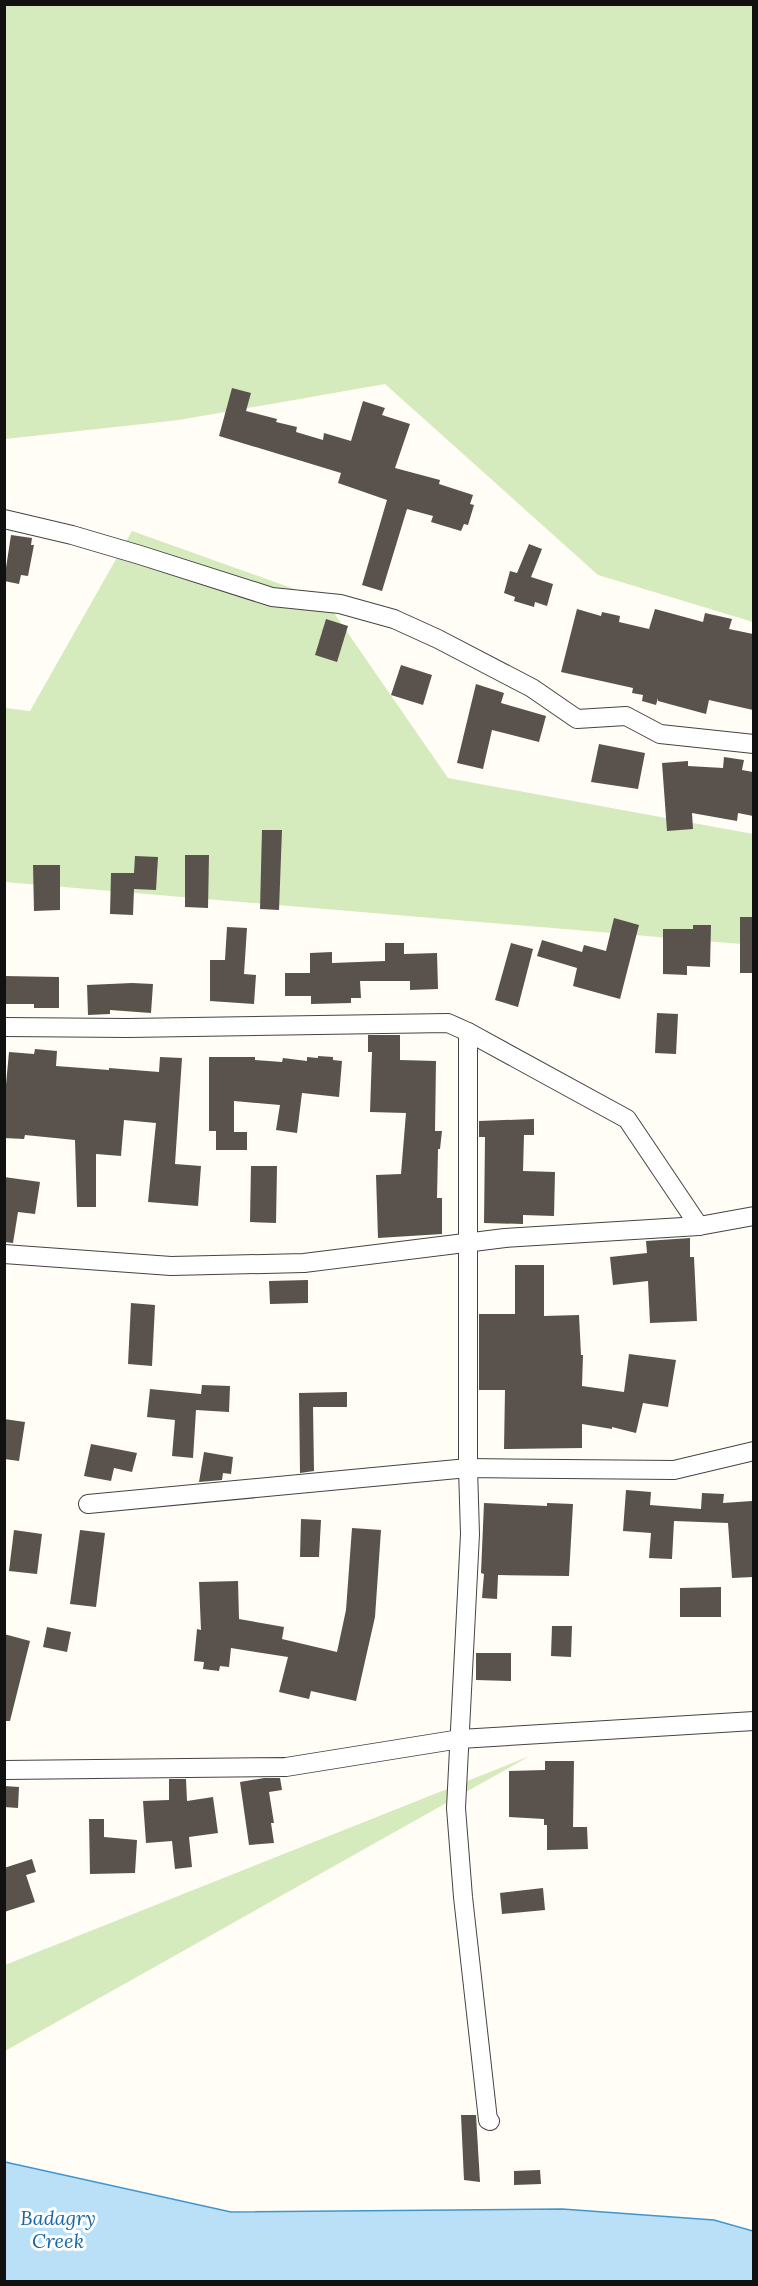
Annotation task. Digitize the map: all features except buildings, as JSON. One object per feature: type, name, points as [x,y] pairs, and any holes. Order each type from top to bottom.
[{"type":"street","points":[[4,519],[106,545],[272,597],[340,604],[394,619],[532,688],[577,719],[626,716],[660,734],[753,744]]},
{"type":"street","points":[[4,1027],[128,1028],[441,1022],[468,1032],[627,1119],[699,1226]]},
{"type":"street","points":[[468,1032],[470,1534],[456,1808],[462,1886],[488,2120],[490,2121]]},
{"type":"street","points":[[4,1254],[171,1266],[304,1263],[505,1238],[699,1226],[753,1216]]},
{"type":"street","points":[[88,1504],[468,1468],[674,1470],[753,1451]]},
{"type":"street","points":[[4,1770],[286,1767],[460,1739],[753,1721]]},
{"type":"green space","points":[[4,5],[753,5],[753,622],[598,575],[385,384],[179,420],[5,439]]},
{"type":"green space","points":[[132,531],[325,600],[448,778],[753,834],[753,945],[5,882],[5,708],[30,711]]},
{"type":"green space","points":[[530,1756],[5,2051],[5,1965]]},
{"type":"water","name":"Badagry Creek","points":[[5,2162],[231,2212],[562,2209],[714,2220],[753,2231],[753,2281],[5,2281]]}]
